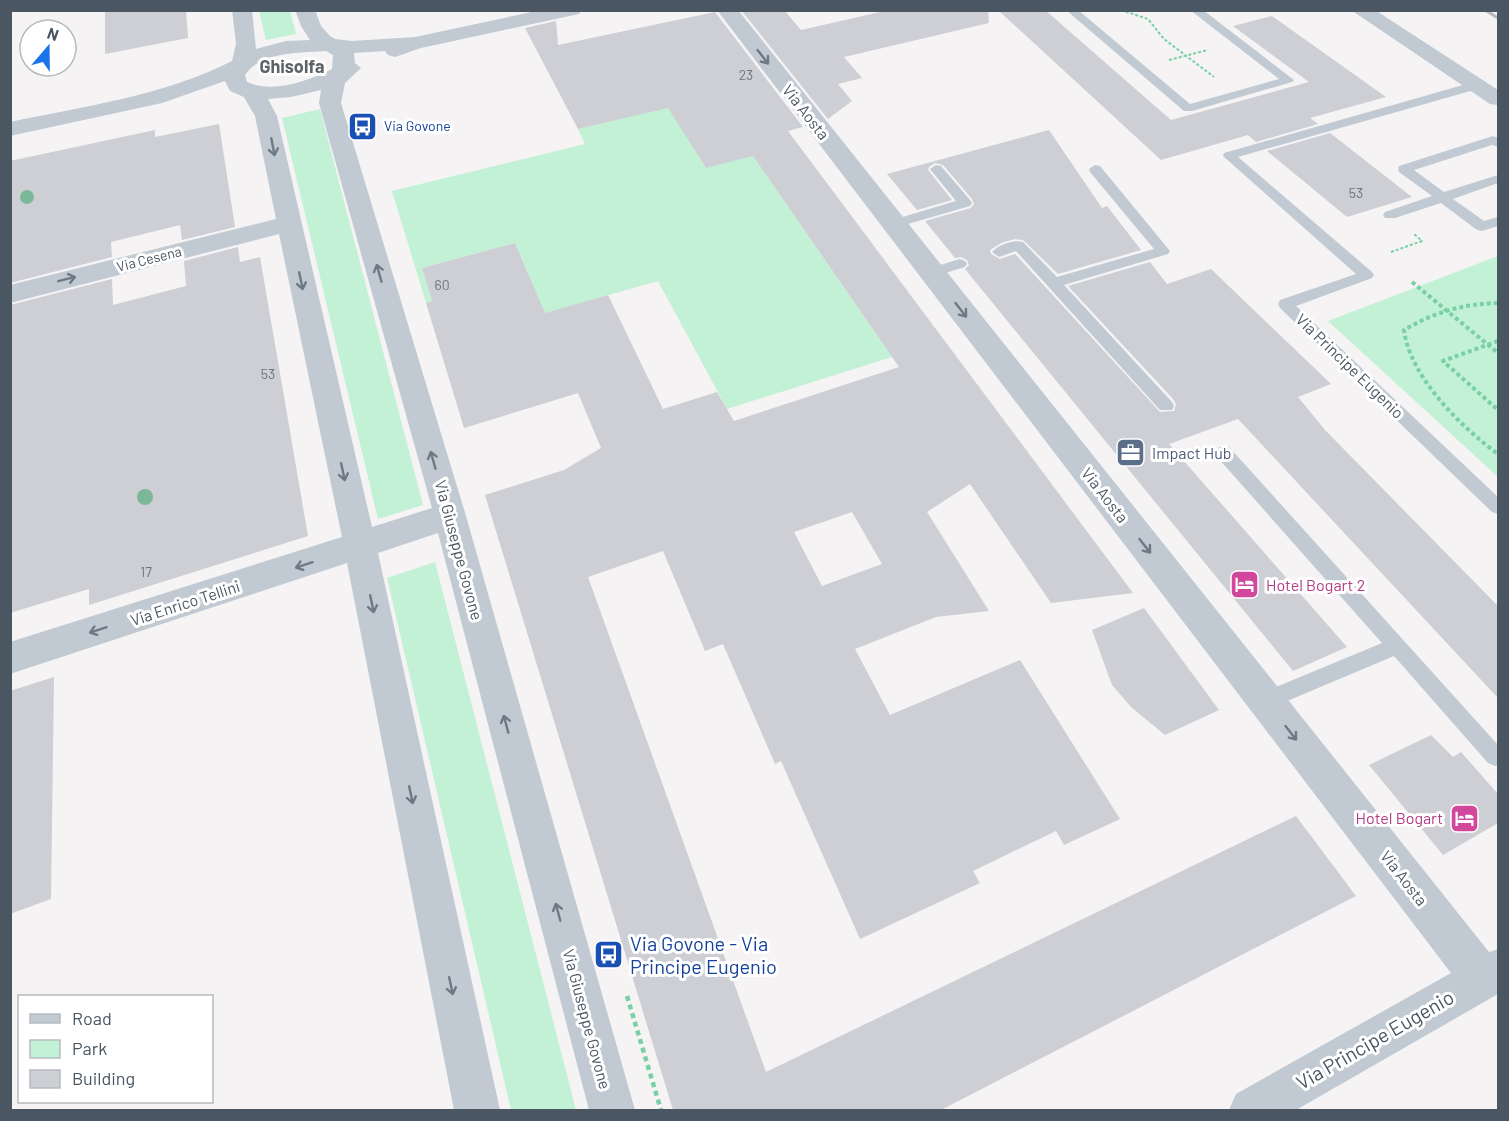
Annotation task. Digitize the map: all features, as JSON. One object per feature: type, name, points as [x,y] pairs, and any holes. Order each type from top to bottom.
[{"type":"street","points":[[242,10],[248,41],[243,64],[234,75],[238,86],[249,92],[266,116],[360,547],[477,1110]]},
{"type":"street","points":[[305,10],[310,27],[316,36],[343,52],[346,63],[342,73]]},
{"type":"street","points":[[154,98],[249,92],[276,94],[301,90],[342,73],[358,63],[415,43],[518,16],[572,10]]},
{"type":"street","name":"Via Aosta","points":[[727,10],[894,224],[946,268],[1266,701],[1491,975]]},
{"type":"street","points":[[1361,10],[1498,99]]},
{"type":"street","points":[[10,129],[154,98],[213,79],[262,54],[286,47],[328,45],[352,47],[415,43]]},
{"type":"street","name":"Via Giuseppe Govone","points":[[342,73],[332,87],[330,103],[450,516],[612,1110]]},
{"type":"street","name":"Via Cesena","points":[[10,294],[288,224]]},
{"type":"street","name":"Via Enrico Tellini","points":[[10,658],[360,547],[450,516]]},
{"type":"street","name":"Via Principe Eugenio","points":[[1252,1110],[1491,975]]},
{"type":"lane","points":[[1071,10],[1188,108],[1288,80],[1195,10]]},
{"type":"lane","name":"Via Principe Eugenio","points":[[1477,85],[1229,156],[1367,275],[1285,304],[1498,507]]},
{"type":"lane","points":[[1498,143],[1493,140],[1404,169],[1482,227],[1498,221]]},
{"type":"lane","points":[[894,224],[965,203],[936,169]]},
{"type":"lane","points":[[1054,283],[1163,251],[1095,169]]},
{"type":"lane","points":[[1390,215],[1498,179]]},
{"type":"lane","points":[[999,252],[1018,245],[1166,406]]},
{"type":"lane","points":[[1224,453],[1495,756]]},
{"type":"lane","points":[[1266,701],[1397,646]]},
{"type":"path","points":[[1121,10],[1148,19],[1164,39],[1236,94]]},
{"type":"path","points":[[1140,68],[1238,43]]},
{"type":"path","points":[[1412,282],[1498,353]]},
{"type":"path","points":[[1498,303],[1470,303],[1443,308],[1404,330],[1403,341],[1419,373],[1468,430],[1498,454]]},
{"type":"path","points":[[1498,341],[1443,361],[1498,410]]},
{"type":"path","points":[[625,988],[661,1110]]},
{"type":"green space","points":[[259,11],[290,11],[296,34],[266,40]]},
{"type":"green space","points":[[711,97],[692,146],[705,167],[753,156],[892,357],[727,409],[658,281],[493,328],[529,275],[515,243],[422,268],[432,301],[426,303],[392,191],[585,144],[578,129]]},
{"type":"green space","points":[[320,109],[423,505],[378,519],[282,118]]},
{"type":"green space","points":[[1498,256],[1498,477],[1328,321]]},
{"type":"green space","points":[[435,562],[576,1110],[511,1110],[387,578]]},
{"type":"building","points":[[105,10],[186,10],[188,38],[105,54]]},
{"type":"building","points":[[741,10],[784,10],[801,30],[889,10],[988,10],[989,23],[844,57],[862,78],[838,84],[852,101],[828,119]]},
{"type":"building","points":[[998,10],[1045,10],[1171,120],[1309,82],[1233,26],[1272,16],[1386,97],[1310,118],[1318,124],[1256,142],[1248,135],[1161,160]]},
{"type":"building","points":[[715,12],[803,127],[788,131],[1133,593],[1051,603],[970,484],[927,512],[989,611],[936,617],[855,649],[890,715],[1020,660],[1120,819],[1064,845],[1056,831],[973,871],[980,883],[860,939],[781,761],[775,764],[723,644],[705,651],[663,551],[588,577],[766,1072],[1296,816],[1356,896],[941,1110],[673,1110],[485,495],[564,470],[601,448],[578,393],[464,428],[426,303],[432,301],[422,268],[515,243],[545,313],[608,295],[663,409],[717,392],[734,421],[899,367],[753,156],[706,168],[668,108],[578,129],[525,28],[556,21],[558,45]],"holes":[[[852,512],[882,564],[822,586],[794,532]]]},
{"type":"building","points":[[219,124],[235,227],[182,240],[180,225],[111,242],[112,257],[10,283],[10,161],[155,130],[155,137]]},
{"type":"building","points":[[1049,130],[1102,208],[1107,206],[1141,250],[1058,274],[1023,240],[1015,239],[1001,243],[990,250],[991,254],[1000,259],[1015,254],[1160,412],[1174,411],[1176,405],[1174,400],[1068,286],[1150,262],[1167,284],[1211,269],[1331,384],[1298,397],[1325,430],[1498,606],[1498,698],[1238,419],[1169,444],[1347,647],[1293,671],[965,269],[969,265],[967,260],[961,257],[955,258],[925,221],[971,208],[974,204],[972,199],[943,165],[935,163],[928,170],[952,200],[917,210],[887,174]]},
{"type":"building","points":[[1330,133],[1412,197],[1347,217],[1267,151]]},
{"type":"building","points":[[238,247],[240,262],[260,257],[308,536],[89,605],[89,589],[10,613],[10,305],[112,279],[113,305],[186,286],[184,261]]},
{"type":"building","points":[[1144,608],[1219,710],[1165,735],[1131,707],[1112,685],[1092,630]]},
{"type":"building","points":[[54,677],[51,899],[10,914],[10,691]]},
{"type":"building","points":[[1431,735],[1453,757],[1461,752],[1498,794],[1498,823],[1443,855],[1369,765]]},
{"type":"railway","points":[[1485,10],[1498,18]]},
{"type":"place","name":"Via Govone","points":[[363,126]]},
{"type":"place","name":"Impact Hub","points":[[1131,453]]},
{"type":"place","name":"Hotel Bogart 2","points":[[1245,585]]},
{"type":"place","name":"Hotel Bogart","points":[[1464,818]]},
{"type":"place","name":"Via Govone - Via Principe Eugenio","points":[[609,955]]},
{"type":"district","name":"Ghisolfa","points":[[292,67]]}]
